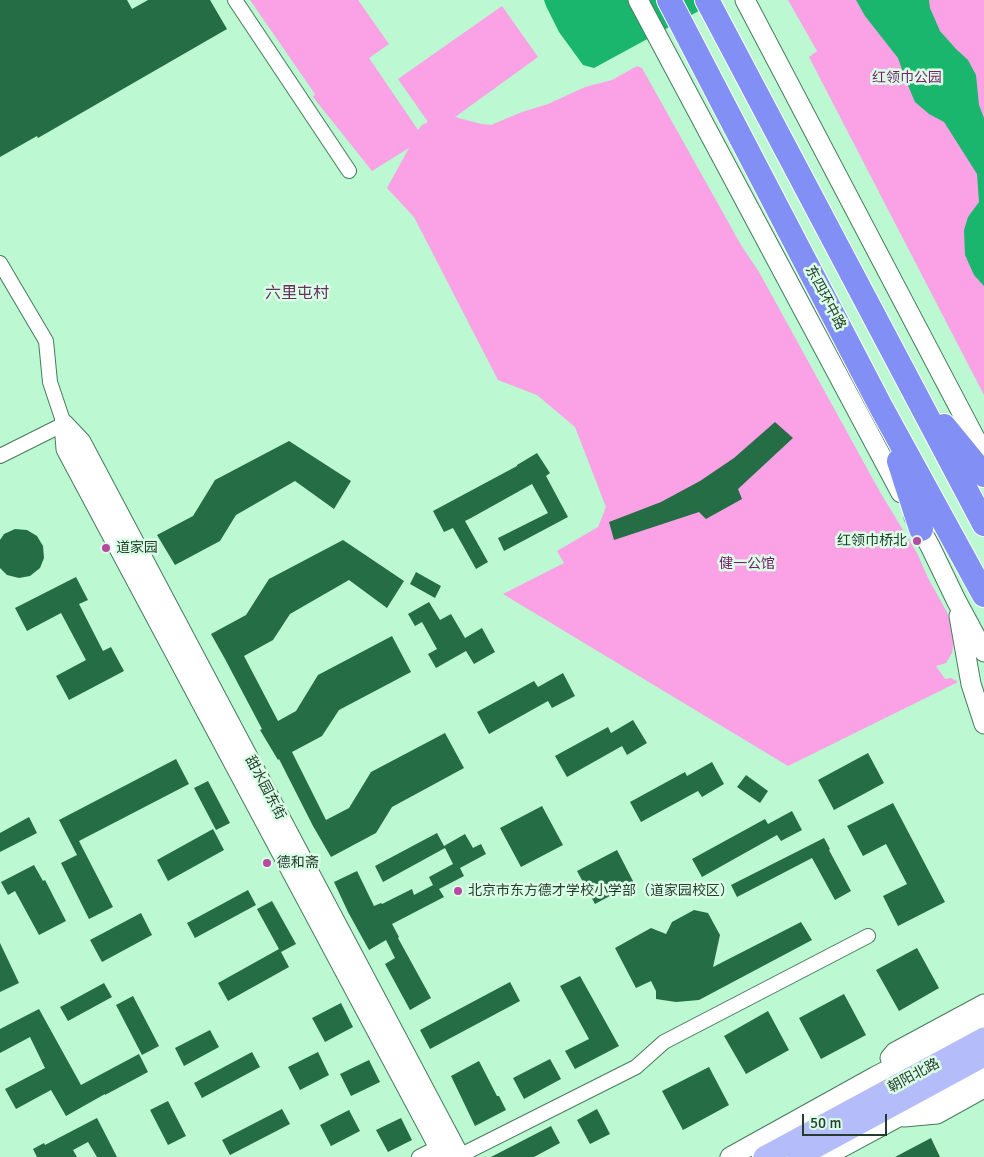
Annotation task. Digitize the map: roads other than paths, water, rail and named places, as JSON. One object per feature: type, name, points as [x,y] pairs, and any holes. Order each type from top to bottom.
[{"type":"highway","name":"东四环中路","points":[[669,0],[881,407],[984,595]]},
{"type":"highway","points":[[707,0],[984,524]]},
{"type":"highway","points":[[912,388],[984,475]]},
{"type":"highway","points":[[881,407],[921,529]]},
{"type":"main road","name":"朝阳北路","points":[[798,1157],[939,1071],[984,1038]]},
{"type":"main road","name":"朝阳北路","points":[[764,1157],[939,1071],[984,1056]]},
{"type":"street","points":[[235,0],[350,171]]},
{"type":"street","name":"东四环中路","points":[[638,0],[921,529],[984,652]]},
{"type":"street","points":[[745,0],[984,455]]},
{"type":"street","name":"甜水园东街","points":[[0,263],[46,342],[50,382],[64,424],[66,449],[450,1154]]},
{"type":"street","points":[[0,456],[64,424]]},
{"type":"street","points":[[956,600],[971,684],[984,724]]},
{"type":"street","points":[[419,1157],[450,1154],[636,1067],[664,1042],[868,936]]},
{"type":"street","points":[[876,1076],[895,1052],[984,1004]]},
{"type":"street","points":[[730,1157],[876,1076],[984,1020]]},
{"type":"street","points":[[824,1157],[895,1117],[984,1071]]},
{"type":"street","points":[[895,1117],[937,1114],[984,1088]]},
{"type":"place","name":"红领巾桥北","points":[[917,541]]},
{"type":"place","name":"道家园","points":[[106,548]]},
{"type":"place","name":"德和斋","points":[[267,863]]},
{"type":"place","name":"北京市东方德才学校小学部（道家园校区）","points":[[458,891]]},
{"type":"district","name":"六里屯村","points":[[297,294]]},
{"type":"park label","name":"红领巾公园","points":[[907,78]]},
{"type":"park label","name":"健一公馆","points":[[747,564]]}]
